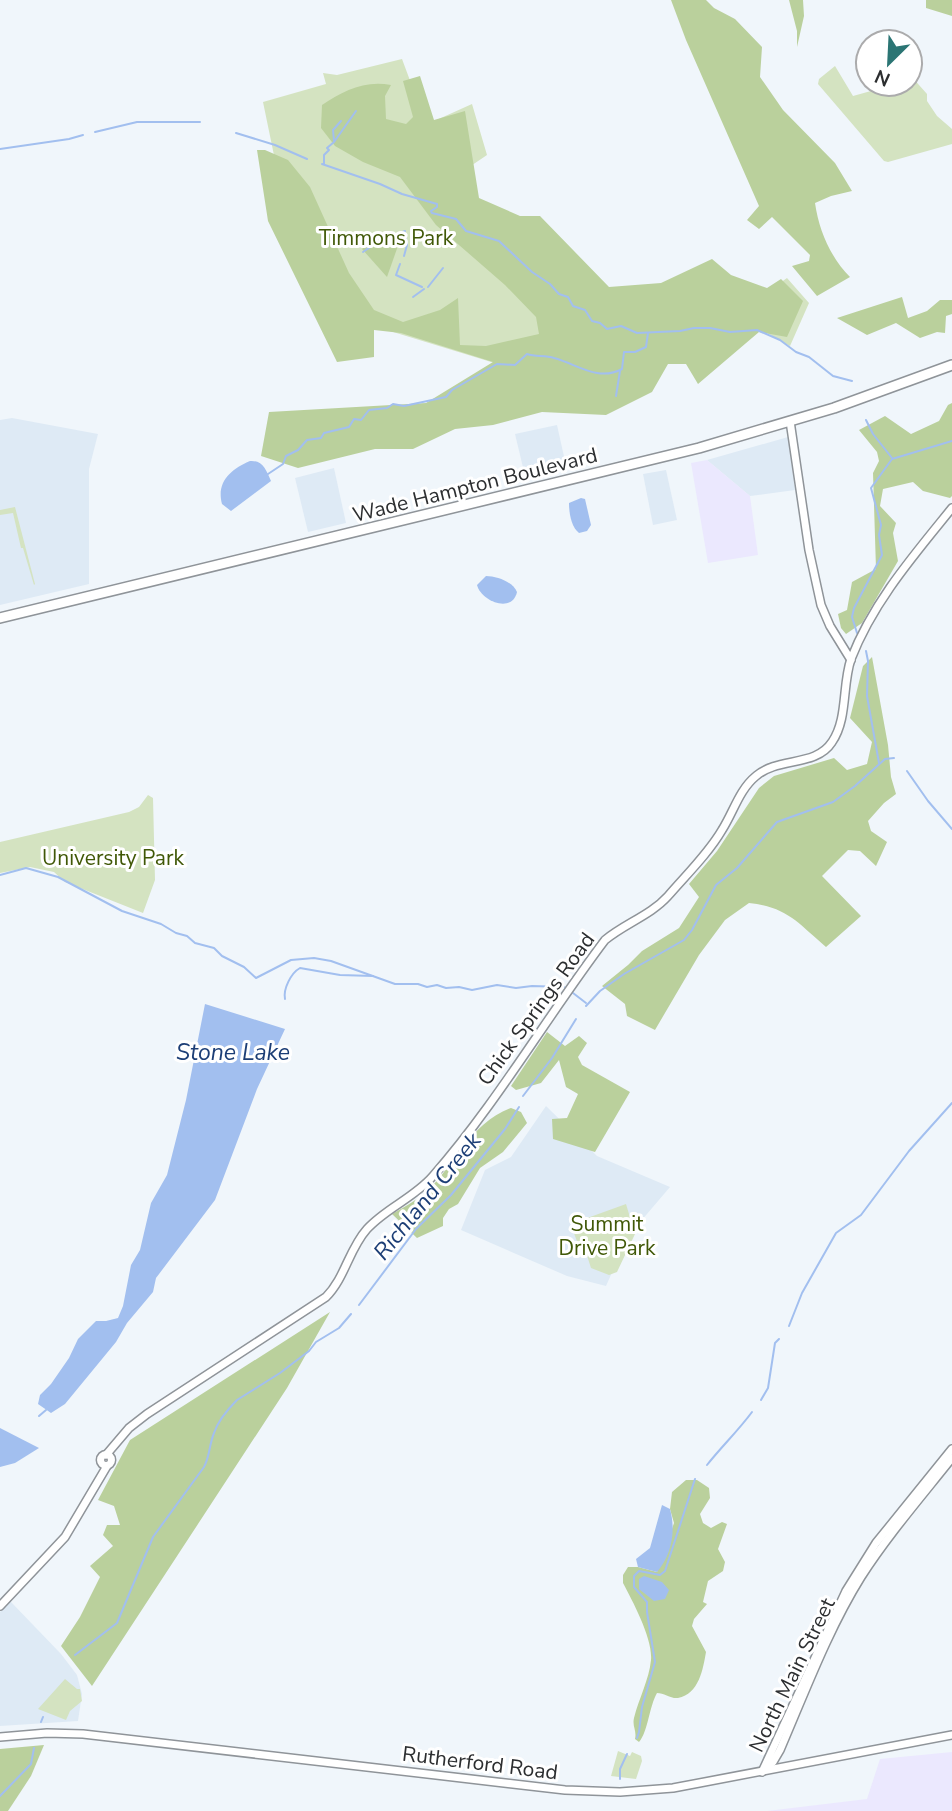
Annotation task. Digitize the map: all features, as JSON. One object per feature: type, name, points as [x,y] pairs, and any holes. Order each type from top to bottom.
[{"type":"main road","name":"Wade Hampton Boulevard","points":[[0,618],[668,456],[834,408],[952,365]]},
{"type":"street","points":[[790,421],[809,550],[821,605],[830,626],[851,660]]},
{"type":"street","points":[[851,660],[886,593],[952,508]]},
{"type":"street","name":"Chick Springs Road","points":[[0,1606],[76,1522],[104,1464],[111,1463],[108,1456],[129,1428],[327,1297],[334,1289],[363,1234],[384,1213],[432,1177],[501,1090],[605,940],[661,904],[718,836],[744,788],[772,765],[818,754],[832,743],[840,721],[851,660]]},
{"type":"street","name":"North Main Street","points":[[762,1772],[845,1591],[876,1543],[952,1449]]},
{"type":"street","name":"North Main Street","points":[[762,1772],[773,1762],[842,1610],[861,1578],[880,1548],[952,1458]]},
{"type":"street","name":"Rutherford Road","points":[[0,1737],[62,1733],[102,1736],[579,1791],[659,1790],[952,1735]]},
{"type":"shaded area","points":[[12,418],[98,434],[89,469],[89,584],[0,605],[0,420]]},
{"type":"shaded area","points":[[557,425],[567,470],[526,480],[515,434]]},
{"type":"shaded area","points":[[788,437],[795,490],[750,496],[707,460]]},
{"type":"shaded area","points":[[707,460],[750,496],[758,555],[708,563],[691,463]]},
{"type":"shaded area","points":[[334,468],[346,523],[308,532],[295,478]]},
{"type":"shaded area","points":[[666,470],[677,520],[653,525],[643,474]]},
{"type":"shaded area","points":[[546,1106],[597,1156],[670,1187],[641,1221],[622,1250],[606,1286],[567,1276],[461,1230],[485,1170],[511,1157]]},
{"type":"shaded area","points":[[10,1601],[61,1654],[77,1675],[82,1694],[78,1721],[0,1726],[0,1612]]},
{"type":"shaded area","points":[[952,1752],[952,1811],[767,1811],[867,1799],[880,1759]]},
{"type":"green space","points":[[671,0],[706,0],[714,8],[735,19],[762,47],[760,77],[783,110],[835,163],[852,191],[815,203],[819,224],[827,243],[850,277],[817,296],[792,266],[809,261],[810,255],[772,217],[759,229],[747,220],[759,206]]},
{"type":"green space","points":[[789,0],[803,0],[804,16],[797,47],[797,31]]},
{"type":"green space","points":[[926,0],[952,0],[952,16],[926,8]]},
{"type":"green space","name":"Timmons Park","points":[[402,59],[418,102],[432,122],[472,104],[487,155],[450,180],[582,286],[738,313],[787,278],[809,303],[790,346],[760,329],[563,384],[367,324],[276,165],[263,102],[326,84],[323,73],[337,75]]},
{"type":"green space","points":[[835,66],[854,98],[924,98],[924,91],[937,116],[952,129],[952,144],[884,161],[818,84],[819,79]]},
{"type":"green space","points":[[420,76],[434,120],[465,111],[479,198],[520,216],[540,216],[609,287],[661,283],[712,259],[731,275],[767,288],[781,279],[803,301],[787,337],[759,332],[698,384],[686,364],[668,364],[652,392],[606,415],[542,412],[493,425],[455,429],[413,449],[375,449],[298,468],[261,456],[269,412],[426,403],[493,362],[401,333],[374,330],[374,357],[337,362],[268,221],[257,150],[265,150],[288,160],[310,187],[349,273],[374,310],[403,322],[440,310],[458,298],[460,345],[486,346],[539,334],[536,317],[505,285],[436,225],[400,177],[363,162],[335,146],[321,128],[322,105],[346,91],[372,84],[391,85],[385,96],[386,119],[406,124],[413,117],[403,81]]},
{"type":"green space","points":[[384,232],[399,243],[387,277],[362,249]]},
{"type":"green space","points":[[902,297],[908,318],[927,311],[940,300],[952,300],[952,314],[946,316],[945,333],[937,332],[920,338],[896,323],[867,335],[837,318]]},
{"type":"green space","points":[[952,403],[952,496],[950,498],[923,491],[913,482],[883,489],[880,506],[896,523],[893,533],[898,561],[862,623],[846,634],[841,628],[838,614],[847,610],[852,582],[876,569],[873,473],[879,461],[877,452],[859,430],[885,416],[911,434],[939,421]]},
{"type":"green space","points":[[15,507],[34,585],[21,548],[13,513],[0,515],[0,510]]},
{"type":"green space","points":[[872,657],[896,794],[868,821],[871,831],[887,842],[876,866],[860,851],[848,850],[822,876],[861,916],[826,947],[783,912],[749,903],[725,920],[699,955],[655,1030],[627,1016],[625,1004],[602,986],[642,951],[679,928],[699,897],[689,884],[717,851],[759,788],[774,776],[834,758],[847,770],[867,764],[872,742],[850,718],[863,666]]},
{"type":"green space","name":"University Park","points":[[148,795],[153,798],[155,880],[143,913],[65,882],[54,872],[30,867],[0,873],[0,842],[129,812],[139,807]]},
{"type":"green space","points":[[547,1032],[565,1046],[579,1036],[587,1043],[578,1057],[582,1065],[630,1092],[595,1152],[553,1139],[552,1119],[567,1118],[578,1094],[566,1087],[559,1060],[541,1083],[516,1090],[511,1086]]},
{"type":"green space","points":[[511,1108],[521,1112],[527,1123],[503,1152],[480,1168],[458,1204],[449,1209],[443,1218],[443,1226],[417,1238],[392,1214],[425,1193],[484,1124]]},
{"type":"green space","name":"Summit Drive Park","points":[[626,1204],[635,1234],[617,1272],[609,1275],[591,1268],[583,1243],[578,1244],[572,1228],[579,1221]]},
{"type":"green space","points":[[330,1312],[287,1388],[92,1686],[61,1646],[80,1617],[100,1577],[90,1566],[113,1546],[103,1535],[107,1525],[120,1525],[114,1506],[98,1500],[130,1440]]},
{"type":"green space","points":[[686,1480],[697,1480],[709,1488],[710,1498],[700,1514],[703,1523],[711,1528],[722,1522],[727,1524],[718,1549],[725,1562],[723,1571],[708,1581],[703,1602],[707,1604],[694,1619],[692,1626],[706,1652],[699,1680],[685,1696],[673,1698],[657,1693],[639,1742],[635,1739],[634,1721],[648,1675],[651,1651],[642,1621],[623,1583],[623,1575],[628,1567],[657,1572],[674,1523],[670,1509],[672,1492]]},
{"type":"green space","points":[[65,1679],[80,1689],[82,1701],[70,1711],[66,1720],[38,1709]]},
{"type":"green space","points":[[44,1745],[31,1776],[8,1811],[0,1811],[0,1749]]},
{"type":"green space","points":[[618,1751],[630,1756],[632,1752],[641,1756],[636,1779],[611,1776]]},
{"type":"water","points":[[250,461],[261,464],[271,481],[231,511],[222,504],[223,483],[231,472]]},
{"type":"water","points":[[585,499],[591,525],[587,531],[579,533],[572,523],[569,503]]},
{"type":"water","points":[[486,576],[500,578],[512,585],[517,592],[514,599],[503,604],[484,596],[477,585]]},
{"type":"water","name":"Stone Lake","points":[[205,1004],[285,1029],[257,1089],[215,1200],[156,1278],[153,1292],[127,1323],[116,1342],[65,1404],[51,1413],[38,1404],[40,1395],[69,1358],[78,1339],[96,1321],[118,1318],[123,1306],[131,1265],[140,1250],[151,1203],[167,1175],[186,1100]]},
{"type":"water","points":[[0,1428],[39,1448],[15,1463],[0,1467]]},
{"type":"water","points":[[662,1505],[670,1509],[672,1534],[666,1558],[657,1572],[638,1567],[636,1559],[650,1548]]},
{"type":"water","points":[[644,1576],[662,1582],[669,1590],[665,1599],[654,1601],[639,1589],[639,1579]]},
{"type":"waterway","points":[[324,164],[324,155],[329,150],[327,148],[356,111]]},
{"type":"waterway","points":[[334,141],[333,130],[341,121]]},
{"type":"waterway","points":[[95,132],[137,122],[200,122]]},
{"type":"waterway","points":[[236,133],[275,145],[307,159]]},
{"type":"waterway","points":[[0,149],[83,135]]},
{"type":"waterway","points":[[322,164],[437,204],[432,213],[456,219],[466,231],[499,241],[559,294],[568,297],[573,306],[585,310],[592,321],[607,329],[621,326],[637,333],[694,328],[730,332],[757,330],[809,357],[833,376],[852,381]]},
{"type":"waterway","points":[[363,252],[376,243],[405,231]]},
{"type":"waterway","points":[[404,256],[407,245],[405,233]]},
{"type":"waterway","points":[[400,264],[396,275],[422,287]]},
{"type":"waterway","points":[[428,287],[443,268]]},
{"type":"waterway","points":[[413,297],[424,289]]},
{"type":"waterway","points":[[268,474],[283,464],[286,456],[298,450],[307,440],[321,438],[324,433],[349,427],[354,419],[361,420],[369,410],[446,397],[452,390],[497,364],[515,365],[527,354],[554,358],[596,373],[613,373],[622,369],[624,352],[635,352],[646,347],[648,333]]},
{"type":"waterway","points":[[616,396],[620,371]]},
{"type":"waterway","points":[[866,420],[873,434],[892,458]]},
{"type":"waterway","name":"Richland Creek","points":[[857,633],[852,617],[854,608],[882,555],[879,535],[881,525],[871,488],[892,459],[952,441]]},
{"type":"waterway","name":"Richland Creek","points":[[866,651],[867,696],[879,763]]},
{"type":"waterway","name":"Richland Creek","points":[[586,1006],[600,991],[624,974],[684,940],[716,885],[737,868],[777,822],[833,802],[885,759],[894,758]]},
{"type":"waterway","points":[[907,771],[952,829]]},
{"type":"waterway","points":[[0,875],[26,868],[58,877],[122,911],[161,924],[187,936],[195,943],[214,948],[256,978],[291,960],[314,958],[331,961],[395,984],[418,984],[427,987],[437,985],[472,990],[497,985],[516,988],[564,987]]},
{"type":"waterway","points":[[285,999],[288,982],[300,968],[340,975],[373,976]]},
{"type":"waterway","points":[[573,993],[586,1003]]},
{"type":"waterway","name":"Richland Creek","points":[[523,1096],[552,1058],[576,1019]]},
{"type":"waterway","points":[[789,1326],[802,1293],[836,1233],[861,1215],[909,1151],[952,1103]]},
{"type":"waterway","name":"Richland Creek","points":[[359,1305],[416,1229],[451,1195],[505,1129],[519,1107]]},
{"type":"waterway","name":"Richland Creek","points":[[75,1655],[117,1623],[153,1537],[204,1467],[212,1437],[227,1411],[237,1400],[280,1373],[309,1351],[316,1342],[339,1328],[351,1314]]},
{"type":"waterway","points":[[761,1400],[768,1388],[775,1343],[779,1339]]},
{"type":"waterway","points":[[39,1416],[46,1410]]},
{"type":"waterway","points":[[707,1465],[752,1412]]},
{"type":"waterway","points":[[637,1738],[642,1707],[655,1662],[647,1602],[634,1587],[634,1576],[639,1571],[660,1575],[665,1571],[695,1479]]},
{"type":"waterway","name":"Richland Creek","points":[[41,1722],[43,1717]]},
{"type":"waterway","name":"Richland Creek","points":[[0,1796],[31,1764],[34,1748]]},
{"type":"waterway","points":[[620,1779],[620,1769],[627,1754]]}]
